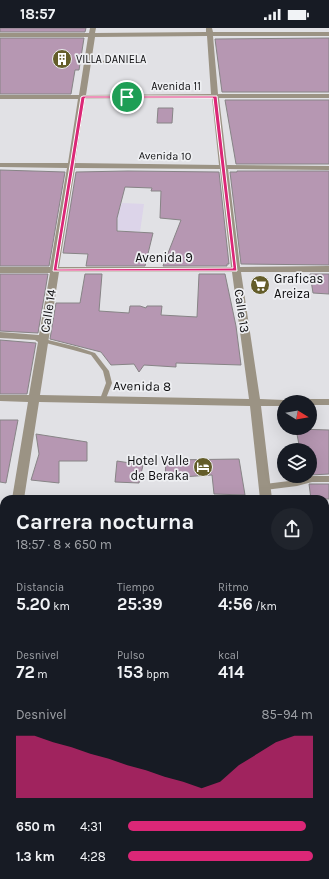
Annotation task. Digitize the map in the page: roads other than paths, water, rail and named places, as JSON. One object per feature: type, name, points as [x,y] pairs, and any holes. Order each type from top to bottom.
[{"type":"street","points":[[0,35],[93,31],[209,31],[329,34]]},
{"type":"street","name":"Calle 14","points":[[19,495],[93,31]]},
{"type":"street","name":"Calle 13","points":[[209,31],[215,97],[236,270],[255,403],[266,495]]},
{"type":"street","name":"Avenida 11","points":[[0,97],[329,96]]},
{"type":"street","name":"Avenida 10","points":[[0,165],[329,168]]},
{"type":"street","name":"Avenida 9","points":[[0,270],[329,269]]},
{"type":"street","points":[[0,335],[37,337],[44,341]]},
{"type":"street","name":"Avenida 8","points":[[0,398],[277,402]]},
{"type":"street","points":[[317,402],[329,402]]},
{"type":"lane","points":[[89,62],[141,61]]},
{"type":"lane","points":[[44,341],[88,351],[93,354],[106,371],[109,384],[103,399]]},
{"type":"lane","points":[[265,487],[297,483],[312,478],[329,479]]},
{"type":"place","name":"VILLA DANIELA","points":[[62,59]]},
{"type":"place","name":"Graficas Areiza","points":[[260,285]]},
{"type":"place","name":"Hotel Valle de Beraka","points":[[203,467]]}]
